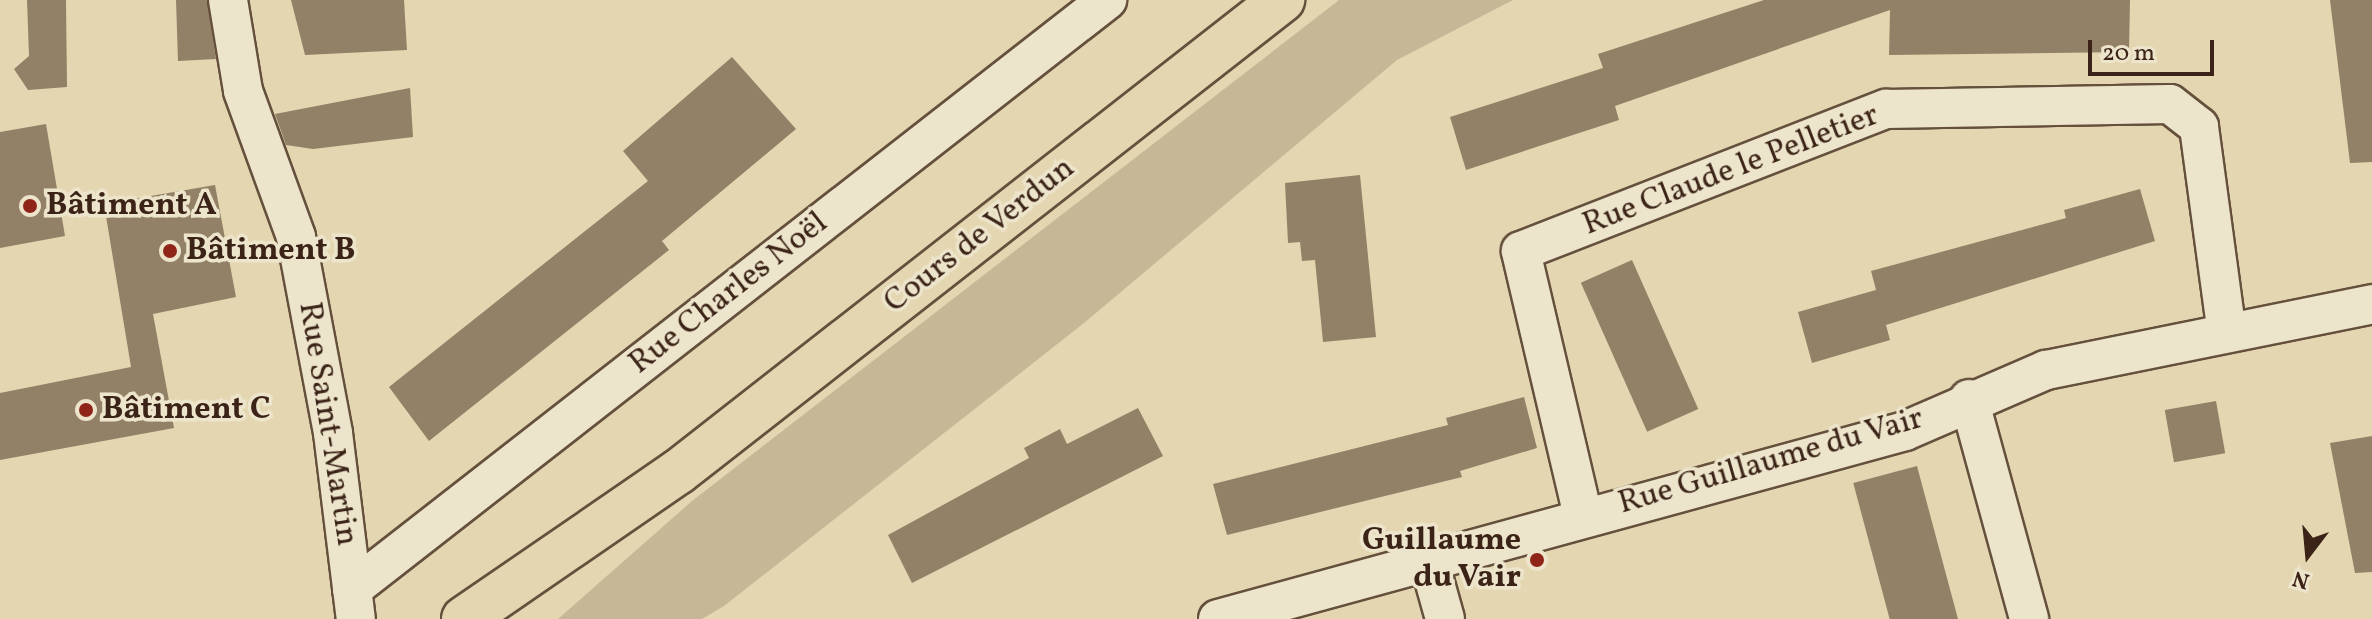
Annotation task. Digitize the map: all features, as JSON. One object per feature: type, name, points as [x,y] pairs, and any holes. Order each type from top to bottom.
[{"type":"main road","name":"Cours de Verdun","points":[[464,619],[678,472],[1282,0]]},
{"type":"main road","name":"Cours de Verdun","points":[[519,619],[678,472]]},
{"type":"street","name":"Rue Saint-Martin","points":[[228,0],[243,91],[296,237],[333,433],[354,604]]},
{"type":"street","name":"Rue Charles Noël","points":[[354,604],[1107,0]]},
{"type":"street","name":"Rue Claude le Pelletier","points":[[1583,516],[1521,251],[1886,109],[2170,104],[2199,127],[2226,328]]},
{"type":"street","name":"Rue Guillaume du Vair","points":[[1218,619],[1428,558],[1905,431],[1969,399],[2046,370],[2226,328],[2372,304]]},
{"type":"street","points":[[1969,399],[2029,619]]},
{"type":"street","points":[[1428,558],[1445,619]]},
{"type":"shaded area","points":[[1339,0],[1513,0],[1397,60],[1084,323],[724,606],[702,619],[558,619],[692,501]]},
{"type":"building","points":[[27,0],[66,0],[67,87],[28,90],[14,69],[29,56]]},
{"type":"building","points":[[176,0],[207,0],[216,59],[178,61]]},
{"type":"building","points":[[291,0],[404,0],[407,50],[305,55]]},
{"type":"building","points":[[1764,0],[2130,0],[2129,52],[1889,55],[1890,10],[1615,106],[1619,120],[1466,170],[1450,117],[1603,68],[1598,54]]},
{"type":"building","points":[[2330,0],[2372,0],[2372,162],[2350,163]]},
{"type":"building","points":[[732,57],[796,129],[662,241],[669,250],[429,441],[389,387],[648,181],[623,151]]},
{"type":"building","points":[[410,88],[413,137],[313,149],[286,145],[275,114]]},
{"type":"building","name":"Bâtiment A","points":[[46,124],[65,236],[0,248],[0,132]]},
{"type":"building","points":[[1360,175],[1376,337],[1323,342],[1315,260],[1302,261],[1300,242],[1288,243],[1285,183]]},
{"type":"building","points":[[215,185],[236,297],[153,314],[174,428],[0,460],[0,393],[131,367],[104,204]]},
{"type":"building","points":[[2140,189],[2155,241],[1886,325],[1890,340],[1812,363],[1798,312],[1876,290],[1871,271],[2066,218],[2064,210]]},
{"type":"building","points":[[1632,260],[1698,409],[1647,432],[1581,283]]},
{"type":"building","points":[[1524,397],[1537,448],[1460,471],[1462,477],[1227,535],[1213,484],[1448,425],[1446,418]]},
{"type":"building","points":[[2216,401],[2225,453],[2174,462],[2165,410]]},
{"type":"building","points":[[1138,408],[1163,456],[912,583],[888,535],[1029,458],[1024,448],[1060,429],[1067,444]]},
{"type":"building","points":[[2372,436],[2372,572],[2355,573],[2330,443]]},
{"type":"building","points":[[1917,466],[1958,619],[1890,619],[1853,483]]},
{"type":"place","name":"Bâtiment A","points":[[30,206]]},
{"type":"place","name":"Bâtiment B","points":[[170,251]]},
{"type":"place","name":"Bâtiment C","points":[[86,410]]},
{"type":"place","name":"Guillaume du Vair","points":[[1537,560]]}]
